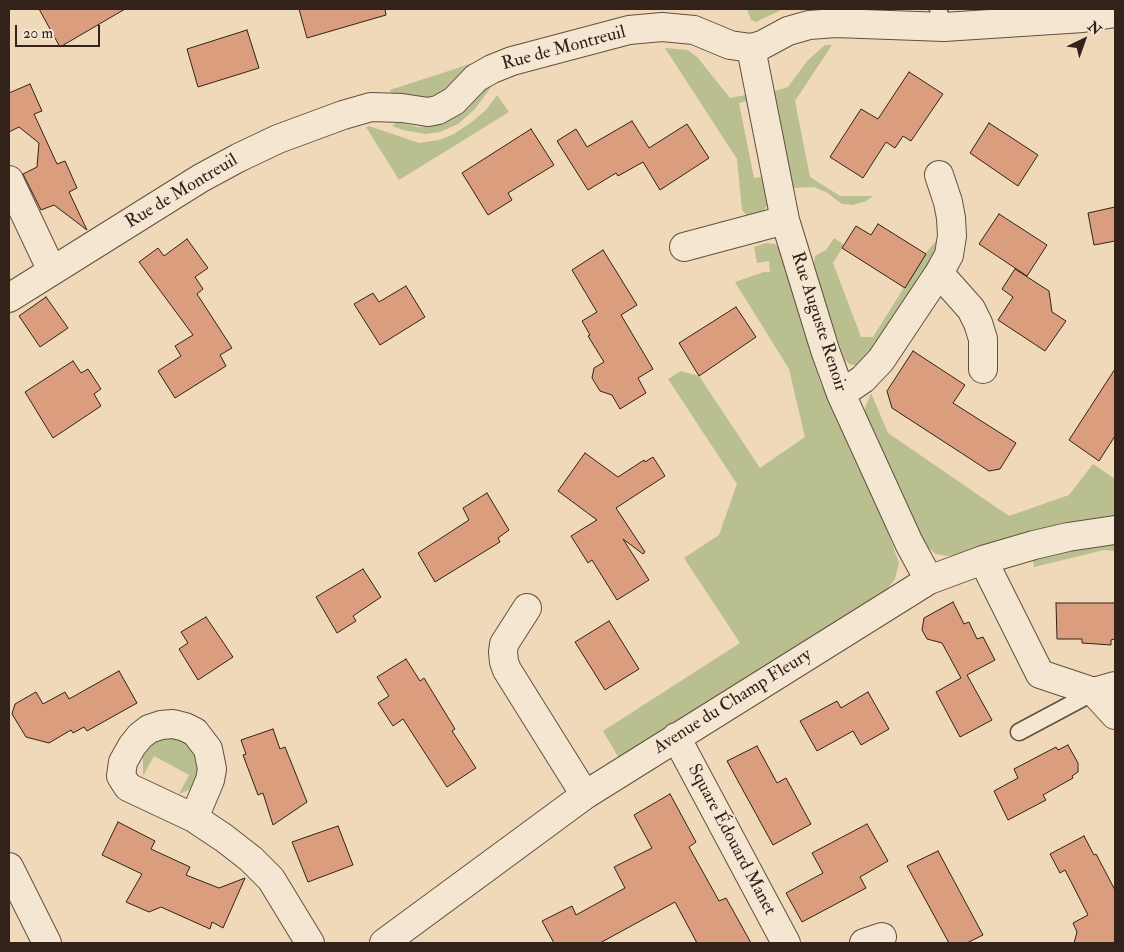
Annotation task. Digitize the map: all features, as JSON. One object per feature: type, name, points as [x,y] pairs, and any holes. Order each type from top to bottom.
[{"type":"street","points":[[751,48],[762,45],[788,31],[809,25],[941,18],[1083,18],[1115,13]]},
{"type":"street","name":"Rue de Montreuil","points":[[9,298],[201,178],[238,158],[278,139],[357,110],[386,106],[423,112],[438,110],[454,100],[476,78],[492,69],[512,61],[629,30],[662,27],[694,30],[730,45],[751,48]]},
{"type":"street","name":"Rue Auguste Renoir","points":[[751,48],[785,220],[804,285],[841,394],[909,543],[929,580]]},
{"type":"street","points":[[841,394],[863,379],[881,360],[949,255],[952,236],[951,218],[939,175]]},
{"type":"street","points":[[9,180],[52,271]]},
{"type":"street","points":[[684,247],[785,220]]},
{"type":"street","points":[[939,273],[971,309],[978,323],[983,339],[983,369]]},
{"type":"street","name":"Avenue du Champ Fleury","points":[[395,940],[585,795],[676,736],[929,580],[983,560],[1068,536],[1115,530]]},
{"type":"street","points":[[983,560],[1040,674],[1105,689],[1115,715]]},
{"type":"street","points":[[527,608],[504,644],[504,662],[507,670],[585,795]]},
{"type":"street","name":"Square Édouard Manet","points":[[676,736],[786,943]]},
{"type":"street","points":[[194,818],[238,848],[262,870],[270,879],[310,943]]},
{"type":"street","points":[[9,867],[47,943]]},
{"type":"lane","points":[[1019,732],[1105,689]]},
{"type":"green space","points":[[747,9],[783,9],[756,22],[751,20]]},
{"type":"green space","points":[[825,45],[832,45],[795,101],[810,177],[840,196],[873,196],[866,201],[853,205],[842,204],[826,192],[814,187],[791,188],[772,92],[788,87],[808,60]]},
{"type":"green space","points":[[665,48],[688,50],[698,58],[730,98],[746,95],[747,101],[739,103],[754,178],[763,177],[769,202],[764,210],[755,218],[748,217],[742,210],[737,159]]},
{"type":"green space","points":[[473,63],[474,66],[452,87],[435,99],[392,96],[390,90]]},
{"type":"green space","points":[[491,82],[491,87],[475,109],[458,124],[440,132],[425,134],[392,126],[397,122],[418,127],[436,125],[448,120]]},
{"type":"green space","points":[[497,95],[509,112],[399,180],[366,127],[369,126],[419,143],[439,140],[454,134],[473,121],[486,110]]},
{"type":"green space","points":[[939,237],[933,264],[862,367],[849,364],[845,360],[813,271],[815,256],[826,250],[834,238],[844,245],[833,263],[861,337],[873,337],[925,254]]},
{"type":"green space","points":[[766,243],[775,244],[779,249],[820,382],[880,510],[899,563],[895,579],[885,592],[620,760],[603,731],[740,643],[684,558],[719,535],[737,484],[668,379],[681,371],[699,376],[760,468],[805,437],[789,369],[735,282],[764,272],[770,272],[769,261],[757,263],[754,247]]},
{"type":"green space","points":[[871,393],[888,433],[1009,516],[1069,495],[1093,464],[1115,479],[1115,517],[1077,522],[994,542],[961,555],[947,556],[936,554],[924,544],[865,426],[865,408]]},
{"type":"green space","points":[[1115,540],[1115,551],[1104,550],[1034,567],[1033,560],[1068,546]]},
{"type":"green space","points":[[170,734],[191,744],[198,772],[191,789],[179,794],[189,775],[154,756],[143,776],[143,757],[151,743]]},
{"type":"building","points":[[39,9],[125,9],[60,47]]},
{"type":"building","points":[[299,9],[385,9],[386,15],[307,38]]},
{"type":"building","points":[[247,30],[259,68],[198,87],[187,49]]},
{"type":"building","points":[[909,72],[943,94],[911,141],[903,136],[895,148],[886,142],[863,178],[830,157],[861,109],[878,119]]},
{"type":"building","points":[[30,84],[42,111],[34,114],[57,164],[65,161],[77,188],[69,192],[87,230],[54,205],[41,210],[23,174],[37,167],[39,143],[19,127],[9,132],[9,93]]},
{"type":"building","points":[[632,121],[649,148],[687,124],[709,158],[660,190],[643,162],[618,176],[616,173],[588,190],[557,141],[576,129],[587,147]]},
{"type":"building","points":[[989,123],[1038,155],[1018,186],[970,153]]},
{"type":"building","points":[[531,129],[554,165],[508,193],[512,200],[488,215],[462,173]]},
{"type":"building","points":[[1115,207],[1115,241],[1094,245],[1088,213]]},
{"type":"building","points":[[999,214],[1047,245],[1027,276],[979,244]]},
{"type":"building","points":[[878,224],[926,254],[905,288],[842,248],[856,226],[871,235]]},
{"type":"building","points":[[187,239],[208,268],[195,277],[203,289],[197,294],[232,348],[220,355],[226,366],[175,398],[158,371],[181,356],[175,346],[193,335],[139,262],[158,248],[164,256]]},
{"type":"building","points":[[603,250],[637,305],[621,315],[653,369],[638,378],[646,393],[620,409],[612,395],[600,391],[592,378],[594,368],[604,362],[588,336],[590,335],[582,321],[597,312],[572,270]]},
{"type":"building","points":[[1015,269],[1049,291],[1052,312],[1066,321],[1045,351],[998,320],[1013,297],[1002,289]]},
{"type":"building","points":[[406,286],[425,317],[380,345],[354,304],[373,293],[379,302]]},
{"type":"building","points":[[46,297],[68,328],[40,347],[19,316]]},
{"type":"building","points":[[736,307],[756,337],[699,376],[679,343]]},
{"type":"building","points":[[913,351],[965,385],[953,403],[1016,443],[1000,469],[989,471],[892,408],[887,391]]},
{"type":"building","points":[[73,361],[81,373],[88,369],[101,389],[94,394],[101,406],[53,438],[25,392]]},
{"type":"building","points":[[1115,369],[1115,436],[1099,461],[1069,440]]},
{"type":"building","points":[[585,453],[618,477],[644,460],[645,462],[653,457],[665,476],[616,508],[645,552],[643,554],[623,539],[649,580],[617,600],[592,560],[588,563],[571,536],[597,520],[558,491]]},
{"type":"building","points":[[487,493],[509,530],[498,538],[500,542],[435,582],[418,553],[469,520],[463,508]]},
{"type":"building","points":[[363,569],[381,597],[353,616],[356,621],[337,633],[316,597]]},
{"type":"building","points":[[953,602],[964,624],[969,622],[977,639],[983,637],[995,660],[967,675],[992,720],[960,737],[936,692],[961,678],[942,643],[927,639],[922,630],[924,618]]},
{"type":"building","points":[[1056,603],[1115,603],[1115,639],[1111,640],[1111,645],[1082,643],[1082,639],[1057,639]]},
{"type":"building","points":[[206,617],[233,657],[198,680],[179,649],[188,643],[181,632]]},
{"type":"building","points":[[609,621],[639,669],[605,690],[575,642]]},
{"type":"building","points":[[406,659],[420,681],[424,678],[455,729],[452,731],[476,768],[447,787],[403,719],[393,726],[378,703],[389,696],[377,677]]},
{"type":"building","points":[[119,671],[137,703],[87,731],[84,727],[73,733],[71,730],[49,743],[26,737],[12,714],[15,704],[36,692],[43,704],[65,692],[69,699]]},
{"type":"building","points":[[868,692],[889,729],[861,745],[853,731],[817,751],[800,721],[837,701],[841,708]]},
{"type":"building","points":[[273,729],[280,749],[285,747],[307,802],[273,825],[263,793],[258,795],[243,755],[246,754],[241,740]]},
{"type":"building","points":[[1068,745],[1078,763],[1078,772],[1072,776],[1073,778],[1043,795],[1046,800],[1008,820],[994,791],[1018,778],[1014,769],[1056,747],[1058,750]]},
{"type":"building","points":[[757,746],[777,783],[786,778],[811,824],[773,845],[727,761]]},
{"type":"building","points":[[670,794],[696,842],[689,847],[719,901],[726,898],[751,943],[697,943],[675,902],[600,943],[554,943],[542,921],[572,906],[576,915],[625,888],[614,867],[652,848],[634,815]]},
{"type":"building","points":[[118,822],[155,841],[151,849],[190,867],[186,875],[219,888],[245,878],[223,928],[212,922],[210,929],[161,907],[149,912],[126,902],[142,874],[102,855]]},
{"type":"building","points":[[867,824],[888,861],[860,877],[866,888],[802,922],[786,893],[823,873],[812,853]]},
{"type":"building","points":[[338,826],[353,865],[308,882],[292,842]]},
{"type":"building","points":[[1084,836],[1115,890],[1115,943],[1074,943],[1077,932],[1073,923],[1088,915],[1065,870],[1060,873],[1050,854]]},
{"type":"building","points":[[938,851],[983,935],[967,943],[949,943],[907,866]]}]
